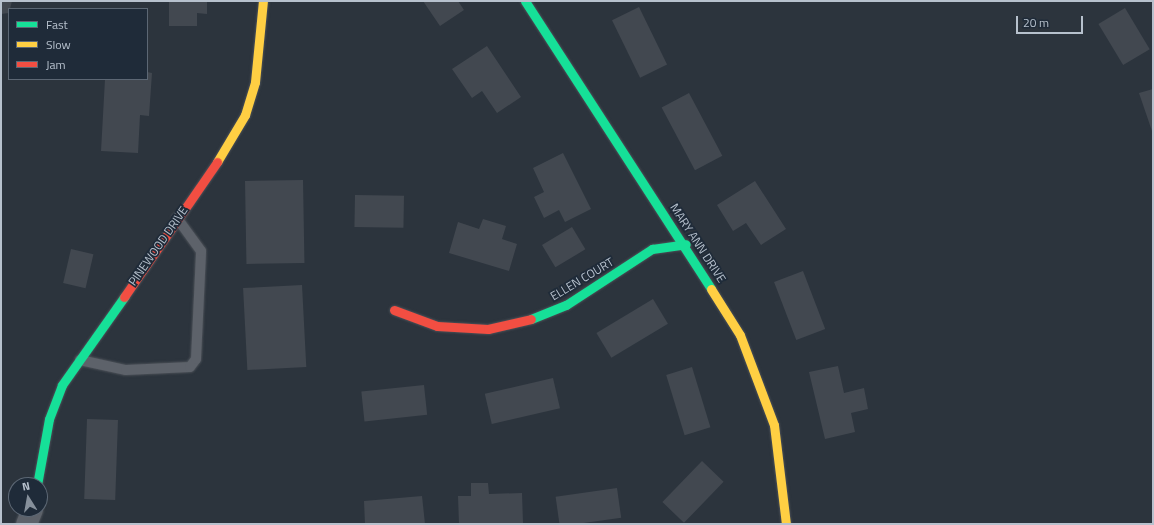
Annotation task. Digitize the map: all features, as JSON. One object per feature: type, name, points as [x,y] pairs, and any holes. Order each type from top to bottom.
[{"type":"street","name":"PINEWOOD DRIVE","points":[[39,477],[53,403],[80,360],[177,218],[214,168],[249,105],[255,82],[263,1]]},
{"type":"street","name":"MARY ANN DRIVE","points":[[525,1],[686,244],[724,306],[753,364],[774,425],[786,524]]},
{"type":"street","name":"ELLEN COURT","points":[[394,310],[437,326],[495,327],[537,318],[566,305],[652,249],[686,244]]},
{"type":"lane","points":[[80,360],[126,370],[190,367],[196,359],[201,251],[177,218]]},
{"type":"building","points":[[1,1],[12,1],[10,8],[8,8],[8,13],[1,14]]},
{"type":"building","points":[[169,1],[207,1],[207,14],[197,13],[197,26],[169,26]]},
{"type":"building","points":[[423,1],[458,1],[464,10],[440,26]]},
{"type":"building","points":[[639,7],[667,65],[640,78],[612,20]]},
{"type":"building","points":[[1125,8],[1150,49],[1123,65],[1098,24]]},
{"type":"building","points":[[487,46],[521,97],[497,113],[482,91],[472,98],[452,69]]},
{"type":"building","points":[[148,72],[152,73],[149,116],[140,115],[138,153],[101,151],[105,80],[148,80]]},
{"type":"building","points":[[1153,89],[1153,134],[1139,93]]},
{"type":"building","points":[[689,93],[722,156],[695,170],[662,108]]},
{"type":"building","points":[[563,153],[591,209],[565,222],[559,210],[544,218],[534,197],[544,192],[533,168]]},
{"type":"building","points":[[303,180],[304,263],[246,264],[245,181]]},
{"type":"building","points":[[755,181],[786,229],[761,245],[746,223],[733,231],[717,205]]},
{"type":"building","points":[[355,195],[404,196],[403,228],[354,227]]},
{"type":"building","points":[[483,219],[506,226],[502,239],[517,244],[509,271],[449,253],[458,222],[479,229]]},
{"type":"building","points":[[572,227],[585,249],[555,267],[542,245]]},
{"type":"building","points":[[71,249],[93,254],[86,288],[63,283]]},
{"type":"building","points":[[803,271],[825,329],[796,340],[774,282]]},
{"type":"building","points":[[302,285],[306,367],[247,370],[243,288]]},
{"type":"building","points":[[653,299],[668,324],[611,358],[596,333]]},
{"type":"building","points":[[838,366],[844,393],[864,388],[868,409],[851,413],[855,432],[825,439],[809,372]]},
{"type":"building","points":[[692,367],[710,427],[685,435],[666,375]]},
{"type":"building","points":[[553,378],[560,408],[492,424],[485,394]]},
{"type":"building","points":[[424,385],[427,415],[364,421],[361,392]]},
{"type":"building","points":[[87,419],[118,420],[115,500],[84,499]]},
{"type":"building","points":[[702,461],[724,482],[684,523],[662,502]]},
{"type":"building","points":[[471,483],[488,483],[489,494],[522,493],[523,523],[459,524],[458,496],[471,496]]},
{"type":"building","points":[[617,488],[621,518],[576,524],[559,524],[556,497]]},
{"type":"building","points":[[422,496],[425,524],[365,524],[364,501]]},
{"type":"traffic: fast","points":[[525,1],[711,289]]},
{"type":"traffic: fast","points":[[531,319],[566,305],[652,249],[686,244]]},
{"type":"traffic: fast","points":[[38,477],[49,419],[62,385],[124,297]]},
{"type":"traffic: slow","points":[[217,162],[245,115],[255,82],[263,1]]},
{"type":"traffic: slow","points":[[711,289],[740,335],[774,425],[786,524]]},
{"type":"traffic: jam","points":[[124,297],[217,162]]},
{"type":"traffic: jam","points":[[394,310],[437,326],[488,329],[531,319]]}]
